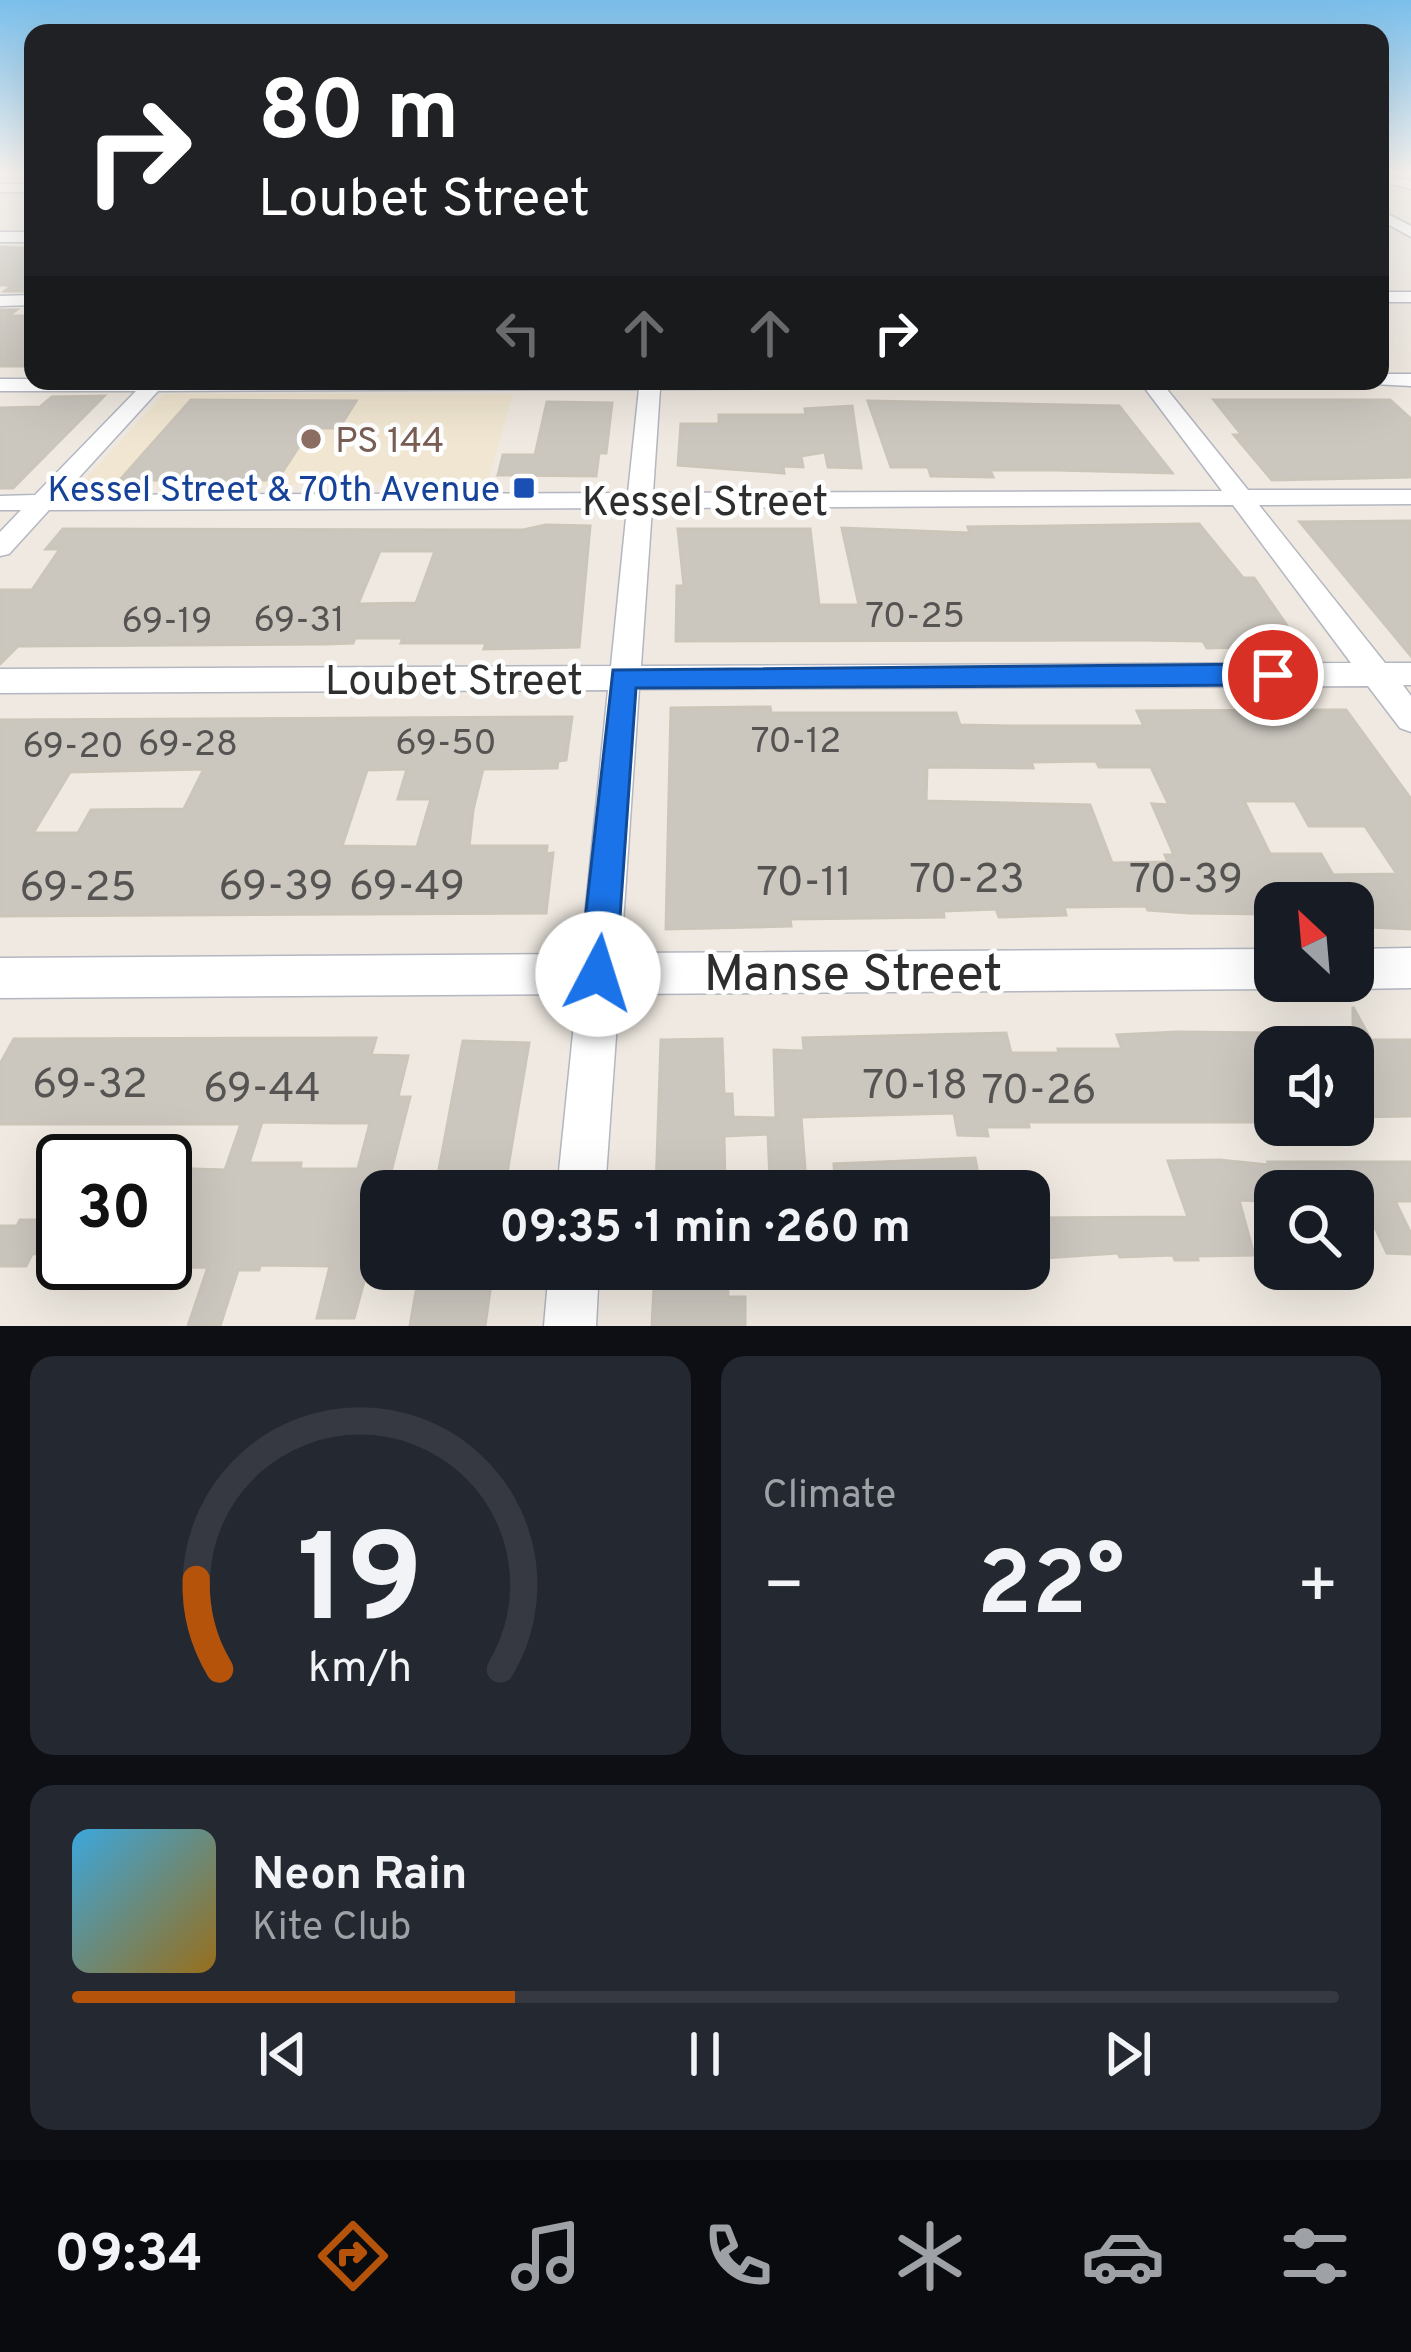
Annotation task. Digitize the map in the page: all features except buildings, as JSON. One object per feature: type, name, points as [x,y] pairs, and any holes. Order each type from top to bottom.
[{"type":"street","points":[[0,548],[147,390]]},
{"type":"street","points":[[582,1170],[649,390]]},
{"type":"street","points":[[1157,390],[1411,719]]},
{"type":"street","name":"Kessel Street","points":[[0,503],[1411,497]]},
{"type":"street","name":"Loubet Street","points":[[0,681],[1411,674]]},
{"type":"street","points":[[1374,969],[1411,968]]},
{"type":"street","name":"Manse Street","points":[[0,978],[1254,969]]},
{"type":"street","points":[[570,1326],[573,1290]]},
{"type":"shaded area","name":"PS 144","points":[[164,394],[513,394],[487,484],[80,485]]},
{"type":"place","name":"PS 144","points":[[311,439]]},
{"type":"place","name":"Kessel Street & 70th Avenue","points":[[524,488]]},
{"type":"route","points":[[598,974],[623,678],[1273,675]]}]
